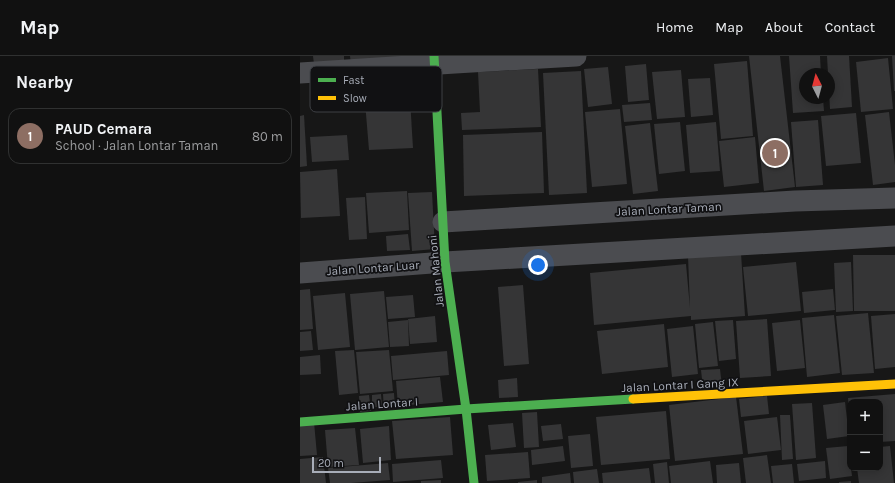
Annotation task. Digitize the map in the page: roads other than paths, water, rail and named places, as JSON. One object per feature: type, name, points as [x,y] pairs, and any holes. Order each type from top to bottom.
[{"type":"street","points":[[372,66],[434,60],[576,56]]},
{"type":"street","points":[[300,73],[310,72]]},
{"type":"street","name":"Jalan Mahoni","points":[[437,112],[445,262],[466,409],[474,483]]},
{"type":"street","name":"Jalan Lontar Taman","points":[[443,222],[787,202],[895,198]]},
{"type":"street","points":[[445,262],[895,236]]},
{"type":"street","name":"Jalan Lontar Luar","points":[[300,273],[445,262]]},
{"type":"street","name":"Jalan Lontar I Gang IX","points":[[466,409],[895,384]]},
{"type":"street","name":"Jalan Lontar I","points":[[300,422],[466,409]]},
{"type":"place","name":"PAUD Cemara","points":[[775,153]]}]
